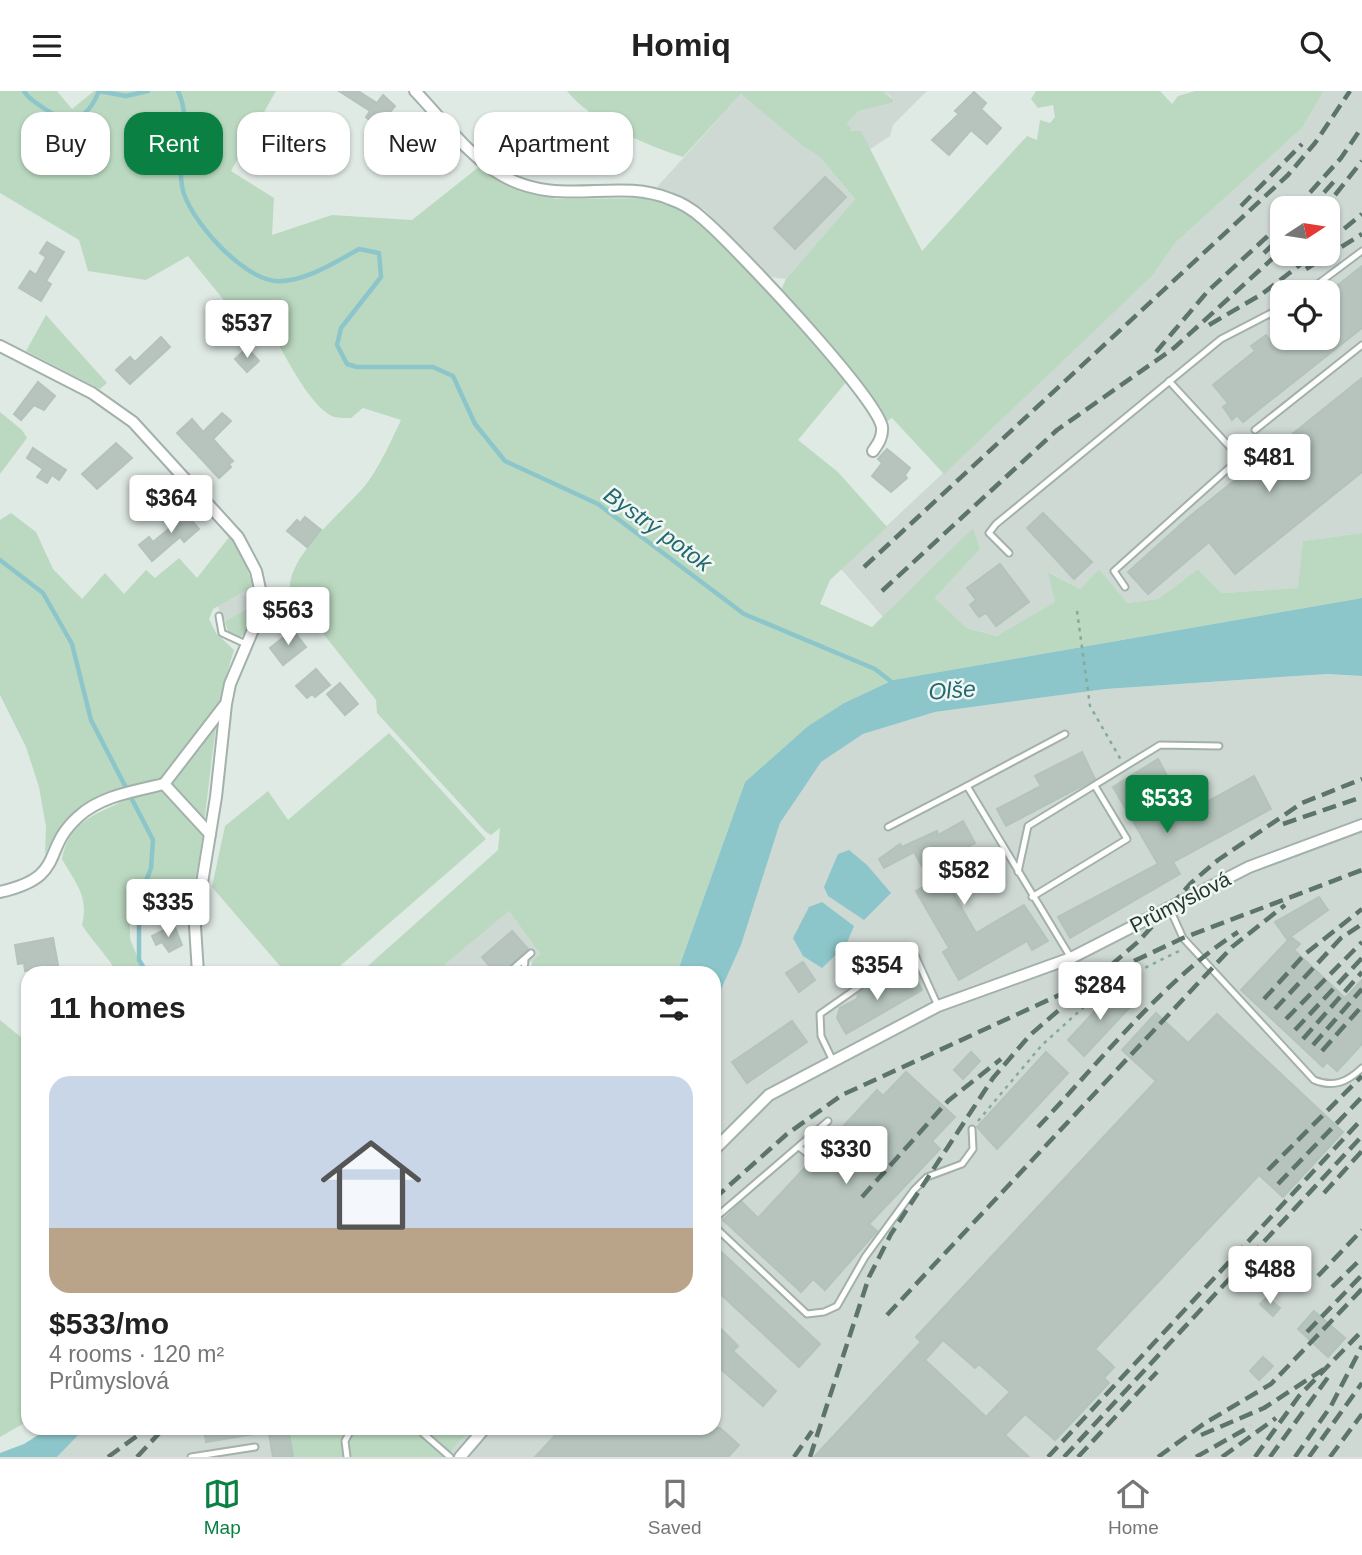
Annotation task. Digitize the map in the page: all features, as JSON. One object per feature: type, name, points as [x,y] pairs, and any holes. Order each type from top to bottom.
[{"type":"street","points":[[415,91],[480,159],[502,175],[528,187],[552,193],[650,193],[668,198],[699,215],[782,299],[869,401],[882,428],[881,439],[873,451]]},
{"type":"street","points":[[0,346],[120,411],[163,453],[238,537],[250,555],[260,589],[258,618],[226,704],[211,834],[195,926],[198,966]]},
{"type":"street","points":[[0,892],[20,887],[46,872],[65,832],[91,807],[119,795],[164,784],[226,704]]},
{"type":"street","points":[[164,784],[211,834]]},
{"type":"street","name":"Průmyslová","points":[[721,1143],[769,1095],[832,1059],[938,1006],[1071,958],[1249,867],[1362,825]]},
{"type":"street","points":[[460,1457],[479,1435]]},
{"type":"lane","points":[[1323,280],[1362,251]]},
{"type":"lane","points":[[1009,552],[989,533],[996,524],[1221,339],[1270,314]]},
{"type":"lane","points":[[1255,430],[1362,345]]},
{"type":"lane","points":[[1125,587],[1114,571],[1240,458],[1169,381]]},
{"type":"lane","points":[[219,616],[222,633],[248,645]]},
{"type":"lane","points":[[888,827],[1065,733]]},
{"type":"lane","points":[[1018,872],[1028,826],[1160,744],[1219,746]]},
{"type":"lane","points":[[967,786],[1071,958]]},
{"type":"lane","points":[[1032,897],[1127,839],[1095,786]]},
{"type":"lane","points":[[1168,907],[1190,945],[1314,1080],[1325,1084],[1339,1083],[1362,1068]]},
{"type":"lane","points":[[516,966],[531,953]]},
{"type":"lane","points":[[832,1059],[821,1036],[820,1014],[890,965],[915,955],[938,1006]]},
{"type":"lane","points":[[524,966],[525,959]]},
{"type":"lane","points":[[721,1213],[828,1121]]},
{"type":"lane","points":[[721,1233],[807,1314],[824,1312],[836,1306],[865,1257],[914,1190],[927,1177],[962,1164],[974,1149],[972,1129]]},
{"type":"lane","points":[[799,1147],[810,1155]]},
{"type":"lane","points":[[347,1457],[345,1441],[348,1435]]},
{"type":"lane","points":[[425,1435],[450,1457]]},
{"type":"lane","points":[[191,1457],[255,1447]]},
{"type":"path","points":[[1077,611],[1090,706],[1116,753]]},
{"type":"path","points":[[972,1129],[1042,1045],[1106,987],[1190,945]]},
{"type":"shaded area","points":[[883,91],[927,91],[893,125],[890,136],[869,150],[861,134],[849,129],[847,123],[859,111],[892,103],[891,97]]},
{"type":"shaded area","points":[[1324,91],[1362,91],[1362,533],[1303,541],[1299,588],[1222,593],[1198,569],[1158,599],[1126,603],[1099,569],[1080,589],[1049,572],[1055,602],[998,636],[967,628],[935,598],[980,549],[973,529],[883,617],[841,569],[1153,275],[1175,243],[1302,128]]},
{"type":"shaded area","points":[[741,94],[819,156],[855,199],[786,279],[770,277],[705,210],[657,187]]},
{"type":"shaded area","points":[[253,586],[254,605],[225,621],[217,606]]},
{"type":"shaded area","points":[[1327,674],[1362,676],[1362,1457],[57,1457],[78,1435],[721,1435],[721,989],[741,944],[780,823],[820,762],[863,734],[935,712],[1106,689]]},
{"type":"shaded area","points":[[509,911],[540,954],[526,966],[443,965]]},
{"type":"green space","points":[[0,91],[57,91],[72,109],[94,91],[276,91],[264,112],[237,112],[237,160],[231,171],[274,198],[272,235],[332,215],[412,220],[474,171],[474,175],[495,175],[514,187],[556,199],[654,198],[684,210],[714,233],[847,381],[798,440],[838,472],[887,527],[830,580],[820,604],[872,627],[973,528],[980,549],[935,598],[967,628],[997,636],[1055,602],[1048,572],[1080,589],[1099,569],[1127,603],[1158,599],[1198,569],[1222,593],[1298,588],[1303,541],[1362,533],[1362,598],[893,680],[844,703],[808,726],[745,782],[679,966],[531,966],[532,961],[540,954],[509,911],[445,966],[368,966],[498,850],[500,828],[491,835],[486,832],[377,713],[376,700],[290,592],[291,578],[297,563],[319,534],[367,483],[401,420],[363,408],[351,418],[334,417],[324,411],[305,389],[266,322],[240,320],[188,256],[146,280],[88,271],[79,240],[0,193]]},
{"type":"green space","points":[[567,91],[883,91],[893,100],[892,103],[859,111],[847,123],[852,131],[861,131],[922,251],[1027,136],[1037,140],[1040,120],[1050,123],[1055,117],[1053,105],[1038,108],[1031,99],[1036,91],[1160,91],[1172,104],[1178,96],[1195,91],[1324,91],[1302,128],[1175,243],[1153,275],[944,474],[892,418],[887,421],[864,385],[781,290],[786,279],[855,199],[819,156],[803,146],[741,94],[683,157],[633,138],[633,112],[589,112]]},
{"type":"green space","points":[[46,315],[107,383],[100,389],[26,351]]},
{"type":"green space","points":[[0,412],[22,430],[27,438],[0,474]]},
{"type":"green space","points":[[11,513],[36,532],[53,569],[82,599],[105,573],[124,594],[146,570],[155,578],[179,558],[197,578],[230,536],[243,557],[253,586],[213,609],[209,619],[216,633],[234,650],[219,712],[197,871],[190,903],[130,921],[130,939],[141,966],[113,966],[86,931],[82,925],[82,898],[62,859],[66,845],[79,826],[97,813],[132,797],[123,787],[84,805],[69,818],[45,854],[46,827],[39,787],[26,747],[0,695],[0,520]]},
{"type":"green space","points":[[254,605],[245,634],[240,637],[228,632],[225,621]]},
{"type":"green space","points":[[389,733],[486,839],[340,966],[280,966],[212,887],[225,826],[268,791],[288,820]]},
{"type":"green space","points":[[0,1020],[21,1037],[21,1425],[0,1437]]},
{"type":"green space","points":[[288,1435],[465,1435],[445,1457],[291,1457]]},
{"type":"water","name":"Olše","points":[[1362,598],[1362,676],[1327,674],[1106,689],[935,712],[863,734],[821,762],[780,823],[741,945],[721,989],[721,966],[679,966],[745,782],[808,726],[844,703],[893,680]]},
{"type":"water","points":[[849,850],[867,865],[891,893],[864,920],[828,896],[824,887],[838,854]]},
{"type":"water","points":[[822,902],[854,926],[846,945],[822,968],[803,956],[793,938],[809,907]]},
{"type":"water","points":[[38,1435],[78,1435],[57,1457],[0,1457],[0,1453],[24,1444]]},
{"type":"building","points":[[339,91],[358,91],[377,103],[383,95],[395,106],[390,112],[370,111]]},
{"type":"building","points":[[974,92],[986,103],[981,109],[1001,128],[987,144],[971,130],[949,155],[932,140],[959,114],[955,111]]},
{"type":"building","points":[[825,177],[846,197],[795,249],[774,228]]},
{"type":"building","points":[[47,242],[64,252],[46,281],[51,284],[41,301],[19,288],[30,271],[36,275],[46,257],[40,253]]},
{"type":"building","points":[[1362,266],[1362,328],[1340,345],[1340,283]]},
{"type":"building","points":[[1266,335],[1270,340],[1270,350],[1334,350],[1243,422],[1237,415],[1232,420],[1223,407],[1228,403],[1213,385],[1255,351],[1251,346]]},
{"type":"building","points":[[161,337],[170,347],[130,384],[116,370],[130,357],[135,362]]},
{"type":"building","points":[[247,348],[259,361],[247,372],[235,359]]},
{"type":"building","points":[[1362,378],[1362,472],[1235,574],[1209,542],[1148,594],[1128,572],[1189,517]]},
{"type":"building","points":[[38,382],[55,396],[44,410],[34,405],[21,420],[14,414]]},
{"type":"building","points":[[222,413],[231,421],[213,439],[233,461],[229,464],[231,467],[219,478],[177,433],[192,419],[203,432]]},
{"type":"building","points":[[116,443],[132,458],[97,489],[82,474]]},
{"type":"building","points":[[33,448],[66,470],[59,480],[52,475],[47,483],[37,477],[43,469],[27,458]]},
{"type":"building","points":[[887,449],[910,468],[905,475],[907,478],[891,492],[872,476],[882,463],[878,459]]},
{"type":"building","points":[[181,508],[199,529],[184,542],[180,537],[152,561],[139,545],[149,537],[153,542],[171,527],[166,521]]},
{"type":"building","points":[[1043,513],[1092,562],[1074,579],[1027,528]]},
{"type":"building","points":[[305,517],[321,530],[307,547],[287,531],[297,520],[300,523]]},
{"type":"building","points":[[1000,564],[1029,602],[996,626],[986,613],[979,617],[970,605],[976,600],[967,588]]},
{"type":"building","points":[[293,630],[306,647],[283,665],[270,648]]},
{"type":"building","points":[[316,669],[330,685],[315,697],[312,694],[307,698],[296,686]]},
{"type":"building","points":[[340,683],[358,704],[345,715],[327,694]]},
{"type":"building","points":[[1082,752],[1095,779],[1006,826],[997,809],[1041,786],[1035,776]]},
{"type":"building","points":[[1158,759],[1187,813],[1254,776],[1271,809],[1173,862],[1180,874],[1070,938],[1058,917],[1158,864],[1113,787]]},
{"type":"building","points":[[963,821],[975,843],[936,863],[976,933],[1024,905],[1048,941],[1032,950],[1027,941],[959,980],[943,952],[949,948],[916,891],[931,882],[914,852],[884,868],[879,859],[900,844],[902,847],[937,831],[938,835]]},
{"type":"building","points":[[1319,897],[1328,910],[1287,939],[1275,922]]},
{"type":"building","points":[[174,925],[182,945],[169,952],[162,942],[156,945],[152,936]]},
{"type":"building","points":[[512,931],[528,949],[509,966],[489,966],[482,957]]},
{"type":"building","points":[[1291,937],[1300,944],[1294,950],[1345,998],[1362,980],[1362,1044],[1337,1071],[1327,1062],[1323,1067],[1241,990]]},
{"type":"building","points":[[53,938],[58,965],[18,964],[15,945]]},
{"type":"building","points":[[864,948],[867,952],[875,948],[881,959],[858,972],[849,956]]},
{"type":"building","points":[[803,962],[815,980],[799,992],[786,973]]},
{"type":"building","points":[[911,971],[922,990],[846,1034],[837,1018],[840,1008],[857,999],[858,994],[868,988],[870,992]]},
{"type":"building","points":[[1116,988],[1133,1004],[1084,1056],[1068,1040]]},
{"type":"building","points":[[1156,1013],[1188,1043],[1217,1014],[1343,1132],[1283,1197],[1259,1175],[1095,1349],[1114,1367],[1104,1378],[1109,1383],[1055,1440],[1025,1414],[1005,1435],[1029,1457],[814,1457],[921,1342],[916,1337],[1156,1081],[1122,1050]],"holes":[[[943,1340],[975,1368],[979,1364],[1010,1392],[986,1417],[925,1360]]]},
{"type":"building","points":[[792,1021],[807,1042],[747,1083],[732,1062]]},
{"type":"building","points":[[971,1052],[980,1061],[963,1079],[954,1070]]},
{"type":"building","points":[[1046,1052],[1068,1073],[997,1149],[977,1127]]},
{"type":"building","points":[[906,1072],[955,1117],[932,1141],[940,1149],[869,1224],[877,1231],[825,1290],[813,1279],[801,1292],[723,1220],[742,1202],[758,1218],[877,1090],[883,1096]]},
{"type":"building","points":[[721,1252],[820,1344],[799,1367],[721,1295]]},
{"type":"building","points":[[1267,1297],[1280,1308],[1273,1316],[1260,1304]]},
{"type":"building","points":[[1314,1311],[1345,1338],[1328,1357],[1298,1329]]},
{"type":"building","points":[[721,1329],[738,1346],[733,1351],[776,1391],[763,1406],[721,1369]]},
{"type":"building","points":[[1263,1357],[1273,1366],[1259,1380],[1250,1371]]},
{"type":"building","points":[[721,1429],[739,1445],[728,1457],[535,1457],[555,1435],[721,1435]]},
{"type":"building","points":[[205,1435],[249,1435],[206,1442]]},
{"type":"building","points":[[269,1435],[289,1435],[293,1457],[273,1457]]},
{"type":"waterway","name":"Bystrý potok","points":[[24,91],[30,99],[55,115],[71,119],[84,114],[99,91],[126,96],[148,91]]},
{"type":"waterway","name":"Bystrý potok","points":[[178,91],[184,114],[181,174],[186,199],[205,229],[232,258],[262,277],[286,281],[319,271],[359,249],[379,253],[381,277],[341,328],[337,345],[347,364],[357,367],[433,367],[453,376],[475,424],[505,461],[598,504],[744,614],[875,669],[893,683]]},
{"type":"waterway","points":[[0,560],[43,593],[72,644],[91,720],[153,840],[151,868],[139,900],[139,960],[143,966]]},
{"type":"railway","points":[[864,567],[1288,175],[1315,143],[1350,91]]},
{"type":"railway","points":[[1307,196],[1341,158],[1362,127]]},
{"type":"railway","points":[[1241,206],[1302,144]]},
{"type":"railway","points":[[1335,195],[1362,161]]},
{"type":"railway","points":[[1321,196],[1338,177]]},
{"type":"railway","points":[[1340,232],[1362,214]]},
{"type":"railway","points":[[1156,352],[1208,291],[1270,234]]},
{"type":"railway","points":[[1306,269],[1362,234]]},
{"type":"railway","points":[[1264,253],[1270,247]]},
{"type":"railway","points":[[882,591],[1057,430],[1174,348],[1270,261]]},
{"type":"railway","points":[[1209,325],[1262,294],[1298,266]]},
{"type":"railway","points":[[810,1457],[869,1277],[891,1234],[993,1078],[1030,1035],[1139,941],[1191,883],[1218,860],[1302,803],[1362,779]]},
{"type":"railway","points":[[1283,824],[1362,797]]},
{"type":"railway","points":[[1115,970],[1183,938],[1362,870]]},
{"type":"railway","points":[[887,1315],[1232,947],[1285,905]]},
{"type":"railway","points":[[1264,999],[1305,954],[1362,909]]},
{"type":"railway","points":[[1275,1009],[1341,938],[1362,924]]},
{"type":"railway","points":[[1038,1127],[1158,997],[1211,951],[1238,932]]},
{"type":"railway","points":[[1286,1019],[1362,942]]},
{"type":"railway","points":[[1295,1030],[1362,958]]},
{"type":"railway","points":[[1303,1039],[1362,972]]},
{"type":"railway","points":[[721,1193],[787,1134],[842,1095],[1083,984]]},
{"type":"railway","points":[[1313,1045],[1362,989]]},
{"type":"railway","points":[[1322,1051],[1362,1006]]},
{"type":"railway","points":[[862,1197],[948,1101],[1001,1059]]},
{"type":"railway","points":[[1268,1170],[1362,1076]]},
{"type":"railway","points":[[1278,1184],[1362,1097]]},
{"type":"railway","points":[[1048,1457],[1362,1119]]},
{"type":"railway","points":[[1064,1457],[1362,1136]]},
{"type":"railway","points":[[1324,1193],[1362,1151]]},
{"type":"railway","points":[[1318,1276],[1362,1230]]},
{"type":"railway","points":[[1332,1287],[1362,1258]]},
{"type":"railway","points":[[1307,1332],[1362,1275]]},
{"type":"railway","points":[[1158,1457],[1205,1423],[1271,1384],[1362,1289]]},
{"type":"railway","points":[[1255,1457],[1299,1396],[1361,1332]]},
{"type":"railway","points":[[1295,1457],[1331,1406],[1362,1346]]},
{"type":"railway","points":[[1201,1435],[1264,1408],[1327,1367]]},
{"type":"railway","points":[[1078,1457],[1157,1372]]},
{"type":"railway","points":[[1270,1457],[1329,1376]]},
{"type":"railway","points":[[1309,1457],[1362,1383]]},
{"type":"railway","points":[[1330,1457],[1362,1414]]},
{"type":"railway","points":[[1222,1457],[1276,1418]]},
{"type":"railway","points":[[1196,1457],[1251,1426]]},
{"type":"railway","points":[[794,1457],[812,1431]]},
{"type":"railway","points":[[108,1457],[138,1435]]},
{"type":"railway","points":[[137,1457],[157,1435]]}]
